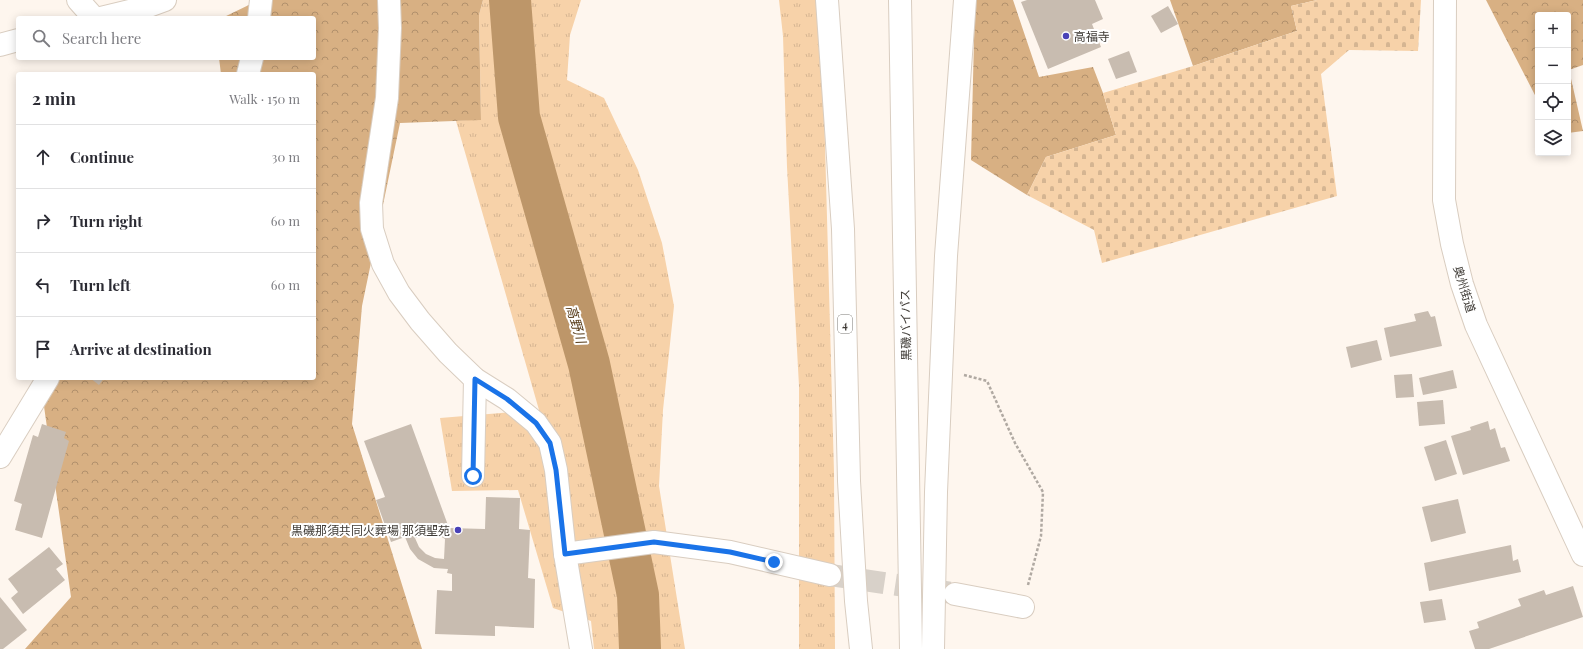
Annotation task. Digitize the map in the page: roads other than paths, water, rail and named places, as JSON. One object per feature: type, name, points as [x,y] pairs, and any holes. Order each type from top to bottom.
[{"type":"main road","points":[[78,0],[92,16]]},
{"type":"main road","points":[[108,16],[146,7],[165,0]]},
{"type":"main road","points":[[259,16],[261,0]]},
{"type":"main road","points":[[388,0],[390,28],[387,98],[371,203],[372,228],[383,264],[399,293],[420,321],[448,353],[475,379],[507,399],[536,423],[550,443],[571,554],[581,649]]},
{"type":"main road","name":"4","points":[[827,0],[843,229],[849,481],[856,601],[861,649]]},
{"type":"main road","name":"黒磯バイパス","points":[[900,0],[911,649]]},
{"type":"main road","points":[[933,649],[936,492],[946,256],[964,0]]},
{"type":"main road","name":"奥州街道","points":[[1445,0],[1444,200],[1452,244],[1462,284],[1476,325],[1583,555]]},
{"type":"main road","points":[[0,45],[16,41]]},
{"type":"main road","points":[[248,72],[252,60]]},
{"type":"main road","points":[[473,476],[475,379]]},
{"type":"main road","points":[[0,457],[47,380]]},
{"type":"main road","points":[[571,554],[654,542],[730,552],[830,575]]},
{"type":"main road","points":[[956,594],[1023,607]]},
{"type":"waterway","name":"高野川","points":[[510,0],[519,117],[589,364],[638,595],[640,649]]},
{"type":"tunnel","points":[[830,575],[952,593]]},
{"type":"place","name":"高福寺","points":[[1066,36]]},
{"type":"place","name":"黒磯那須共同火葬場 那須聖苑","points":[[458,530]]}]
